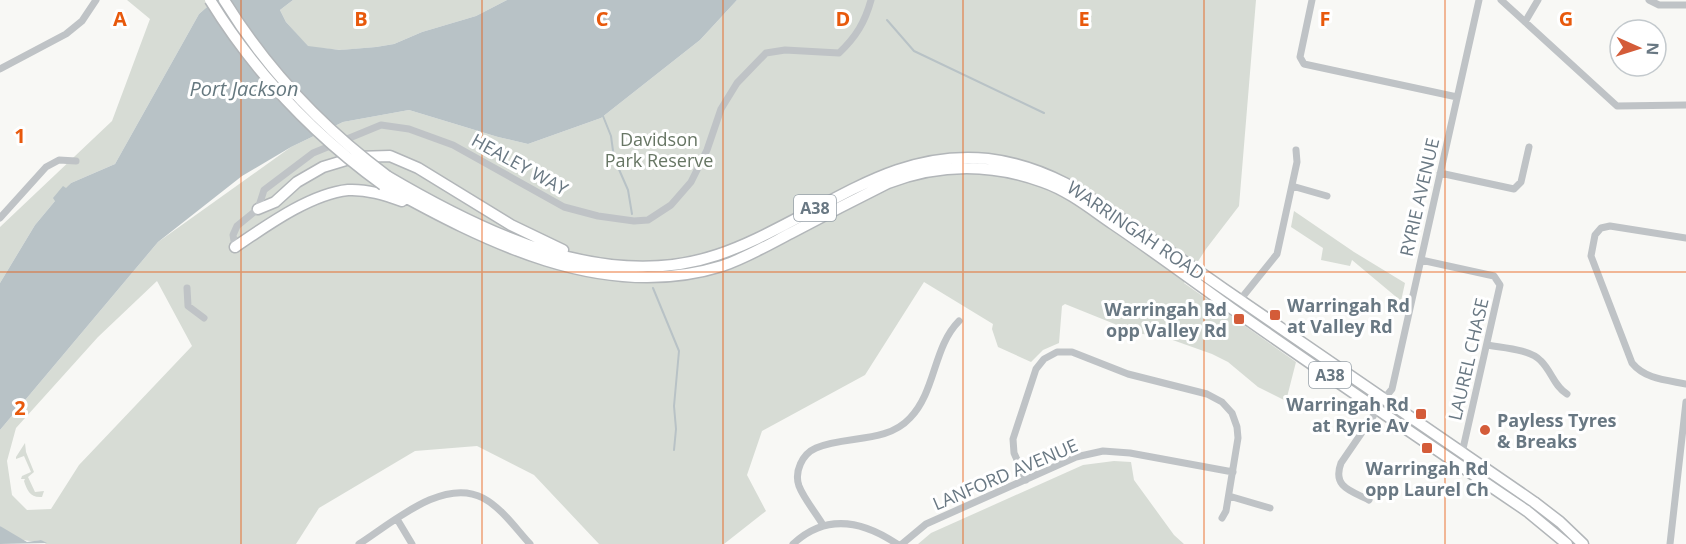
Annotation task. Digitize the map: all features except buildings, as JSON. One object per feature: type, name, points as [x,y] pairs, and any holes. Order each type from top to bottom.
[{"type":"highway","name":"WARRINGAH ROAD","points":[[210,0],[234,38],[286,99],[318,133],[343,155],[426,208],[469,231],[550,263],[631,277],[666,277],[720,266],[746,256],[848,203],[910,175],[939,169],[984,168],[1012,172],[1045,182],[1070,195],[1233,309],[1462,453],[1534,502],[1583,544]]},
{"type":"highway","name":"WARRINGAH ROAD","points":[[224,0],[268,65],[297,98],[385,180],[486,228],[537,248],[589,261],[656,266],[688,263],[715,256],[743,246],[887,172],[922,162],[940,159],[988,159],[1038,170],[1080,190],[1240,300],[1527,511],[1567,544]]},
{"type":"highway","points":[[258,209],[275,202],[297,182],[323,167],[356,157],[390,156],[418,168],[511,225],[589,261]]},
{"type":"highway","points":[[235,247],[309,202],[349,190],[381,194],[426,208]]},
{"type":"highway","points":[[1233,309],[1240,300]]},
{"type":"street","points":[[0,69],[66,34],[82,21],[96,0]]},
{"type":"street","name":"HEALEY WAY","points":[[235,247],[233,235],[237,226],[258,209],[264,190],[313,153],[381,125],[409,129],[453,145],[564,207],[598,216],[648,220],[670,206],[691,182],[707,150],[721,110],[737,83],[754,64],[766,53],[785,50],[839,53],[854,39],[866,19],[871,0]]},
{"type":"street","points":[[1312,0],[1300,57],[1304,64],[1457,97]]},
{"type":"street","name":"RYRIE AVENUE","points":[[1369,500],[1345,488],[1339,482],[1337,472],[1392,389],[1479,0]]},
{"type":"street","points":[[1501,0],[1617,106],[1686,105]]},
{"type":"street","points":[[1525,22],[1538,0]]},
{"type":"street","points":[[1649,0],[1659,5],[1686,5]]},
{"type":"street","points":[[1440,173],[1514,189],[1521,182],[1529,147]]},
{"type":"street","points":[[1240,300],[1277,254],[1297,162],[1296,150]]},
{"type":"street","points":[[0,218],[46,167],[59,160],[76,161]]},
{"type":"street","points":[[1292,186],[1327,196]]},
{"type":"street","points":[[1686,238],[1611,226],[1601,228],[1595,235],[1591,256],[1632,363],[1638,371],[1646,375],[1686,384]]},
{"type":"street","name":"LAUREL CHASE","points":[[1420,260],[1494,276],[1500,285],[1462,453]]},
{"type":"street","points":[[187,288],[188,306],[204,318]]},
{"type":"street","points":[[823,525],[799,486],[798,472],[804,457],[815,448],[884,434],[898,428],[910,418],[921,404],[949,331],[959,321]]},
{"type":"street","points":[[1487,345],[1539,358],[1558,388],[1567,394]]},
{"type":"street","points":[[1026,480],[1014,453],[1013,439],[1036,369],[1044,359],[1056,352],[1072,352],[1128,374],[1207,394],[1222,402],[1232,413],[1238,438],[1229,496],[1222,518]]},
{"type":"street","points":[[1670,544],[1686,402]]},
{"type":"street","name":"LANFORD AVENUE","points":[[902,544],[926,524],[1076,457],[1103,451],[1130,453],[1233,472]]},
{"type":"street","points":[[359,544],[430,498],[446,493],[465,492],[483,498],[499,510],[530,544]]},
{"type":"street","points":[[1229,496],[1269,508]]},
{"type":"street","points":[[397,519],[412,544]]},
{"type":"street","points":[[793,544],[807,533],[823,525],[842,524],[860,525],[878,531],[897,544]]},
{"type":"green space","points":[[127,0],[215,0],[199,14],[115,164],[71,183],[66,189],[64,187],[35,225],[0,283],[0,227],[112,121],[150,19]]},
{"type":"green space","points":[[293,0],[507,0],[476,16],[422,32],[394,44],[341,50],[308,47],[286,22],[280,10]]},
{"type":"green space","name":"Davidson Park Reserve","points":[[737,0],[1256,0],[1239,206],[1206,249],[1184,283],[1296,362],[1286,401],[1258,387],[1228,362],[1212,354],[1167,338],[1137,333],[1065,304],[1062,306],[1059,343],[1043,350],[1031,362],[998,347],[992,329],[993,324],[924,282],[865,375],[762,431],[747,475],[766,511],[724,544],[599,544],[534,475],[477,446],[415,451],[319,508],[296,544],[46,544],[41,540],[19,539],[0,526],[0,430],[158,242],[291,147],[343,122],[409,110],[528,144],[601,118],[700,40]],"holes":[[[157,281],[192,346],[79,465],[51,509],[27,510],[12,495],[7,461],[16,428],[98,337]]]},
{"type":"green space","points":[[1294,211],[1405,283],[1401,301],[1352,260],[1350,266],[1321,260],[1323,248],[1291,227]]},
{"type":"green space","points":[[25,443],[34,472],[28,477],[35,492],[44,491],[42,497],[32,495],[26,487],[25,479],[21,479],[22,476],[31,472],[24,456],[16,459]]},
{"type":"green space","points":[[1114,461],[1131,462],[1134,480],[1174,535],[1184,544],[918,544],[931,533],[1083,465]]},
{"type":"water","name":"Port Jackson","points":[[215,0],[293,0],[280,10],[286,22],[308,46],[340,50],[394,44],[422,32],[476,16],[507,0],[737,0],[700,40],[601,118],[528,144],[409,110],[343,122],[291,147],[242,176],[158,242],[0,430],[0,283],[35,225],[55,201],[53,198],[63,186],[66,188],[71,183],[115,164],[199,14]]},
{"type":"water","points":[[0,526],[27,542],[41,540],[47,543],[0,544]]},
{"type":"waterway","points":[[887,20],[914,51],[1044,113]]},
{"type":"waterway","points":[[603,116],[611,136],[614,158],[628,190],[632,214]]},
{"type":"waterway","points":[[653,288],[679,351],[674,406],[676,429],[674,450]]},
{"type":"place","name":"Warringah Rd at Valley Rd","points":[[1275,315]]},
{"type":"place","name":"Warringah Rd opp Valley Rd","points":[[1239,319]]},
{"type":"place","name":"Warringah Rd at Ryrie Av","points":[[1421,414]]},
{"type":"place","name":"Payless Tyres & Breaks","points":[[1485,430]]},
{"type":"place","name":"Warringah Rd opp Laurel Ch","points":[[1427,448]]}]
